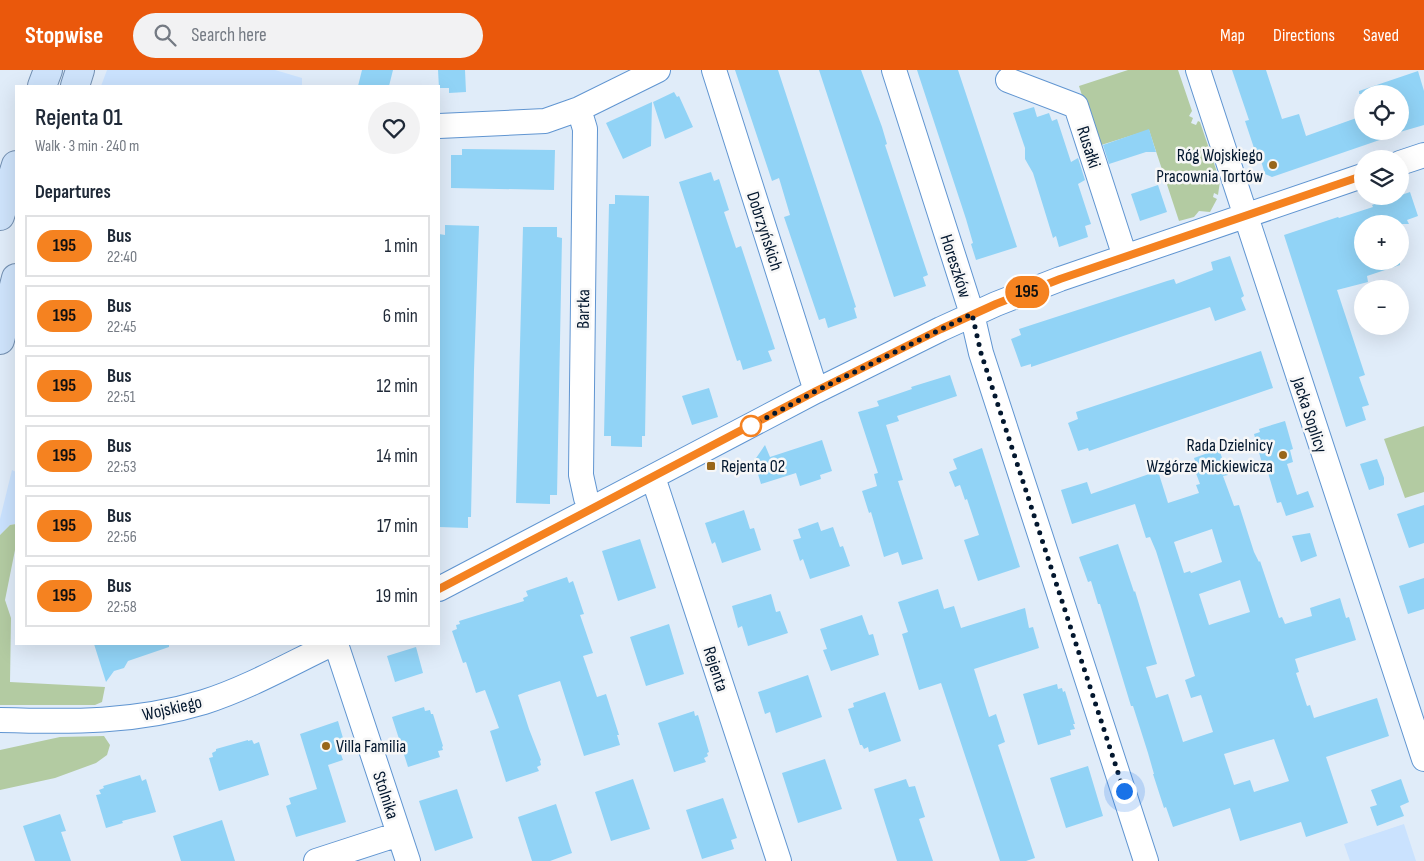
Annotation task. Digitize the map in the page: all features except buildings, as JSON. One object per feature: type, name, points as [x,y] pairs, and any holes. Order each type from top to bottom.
[{"type":"main road","points":[[42,85],[48,70]]},
{"type":"main road","points":[[75,85],[80,70]]},
{"type":"main road","points":[[0,216],[15,168]]},
{"type":"main road","points":[[0,340],[15,282]]},
{"type":"street","points":[[440,126],[545,121],[579,109],[658,70]]},
{"type":"street","name":"Dobrzyńskich","points":[[714,70],[816,391]]},
{"type":"street","name":"Horeszków","points":[[894,70],[972,314],[981,353],[1146,861]]},
{"type":"street","name":"Jacka Soplicy","points":[[1198,70],[1424,759]]},
{"type":"street","name":"Rusałki","points":[[1008,80],[1076,106],[1125,257]]},
{"type":"street","name":"Bartka","points":[[579,109],[585,129],[581,475],[586,498],[591,509]]},
{"type":"street","points":[[1409,160],[1424,155]]},
{"type":"street","points":[[440,588],[816,391],[972,314],[1060,279],[1354,179]]},
{"type":"street","name":"Rejenta","points":[[653,477],[779,861]]},
{"type":"street","name":"Wojskiego","points":[[0,720],[60,722],[107,720],[172,710],[205,702],[243,687],[332,645]]},
{"type":"street","name":"Stolnika","points":[[334,645],[408,861]]},
{"type":"street","points":[[316,861],[399,834]]},
{"type":"shaded area","points":[[107,70],[275,70],[302,78],[302,85],[101,85]]},
{"type":"shaded area","points":[[12,470],[15,472],[15,524],[10,525],[0,535],[0,519]]},
{"type":"shaded area","points":[[1404,824],[1416,861],[1350,861],[1344,844]]},
{"type":"green space","points":[[1128,70],[1178,70],[1192,111],[1189,116],[1193,118],[1191,123],[1196,125],[1198,121],[1200,122],[1220,181],[1218,195],[1214,193],[1213,197],[1217,199],[1210,212],[1199,211],[1194,217],[1179,221],[1149,130],[1098,146],[1079,86]]},
{"type":"green space","points":[[1424,426],[1424,492],[1405,498],[1384,439]]},
{"type":"green space","points":[[15,524],[15,550],[5,600],[11,618],[10,682],[105,687],[102,702],[95,705],[0,705],[0,535],[10,525]]},
{"type":"green space","points":[[104,736],[110,745],[107,755],[96,763],[55,778],[0,790],[0,750],[60,737]]},
{"type":"bus line","name":"195","points":[[440,588],[816,391],[996,304],[1060,279],[1354,179]]},
{"type":"place","name":"Róg Wojskiego Pracownia Tortów","points":[[1273,165]]},
{"type":"place","name":"Rada Dzielnicy Wzgórze Mickiewicza","points":[[1283,455]]},
{"type":"place","name":"Rejenta 02","points":[[711,466]]},
{"type":"place","name":"Villa Familia","points":[[326,746]]},
{"type":"route","points":[[751,426],[816,391],[972,314],[981,353],[1124,791]]}]
